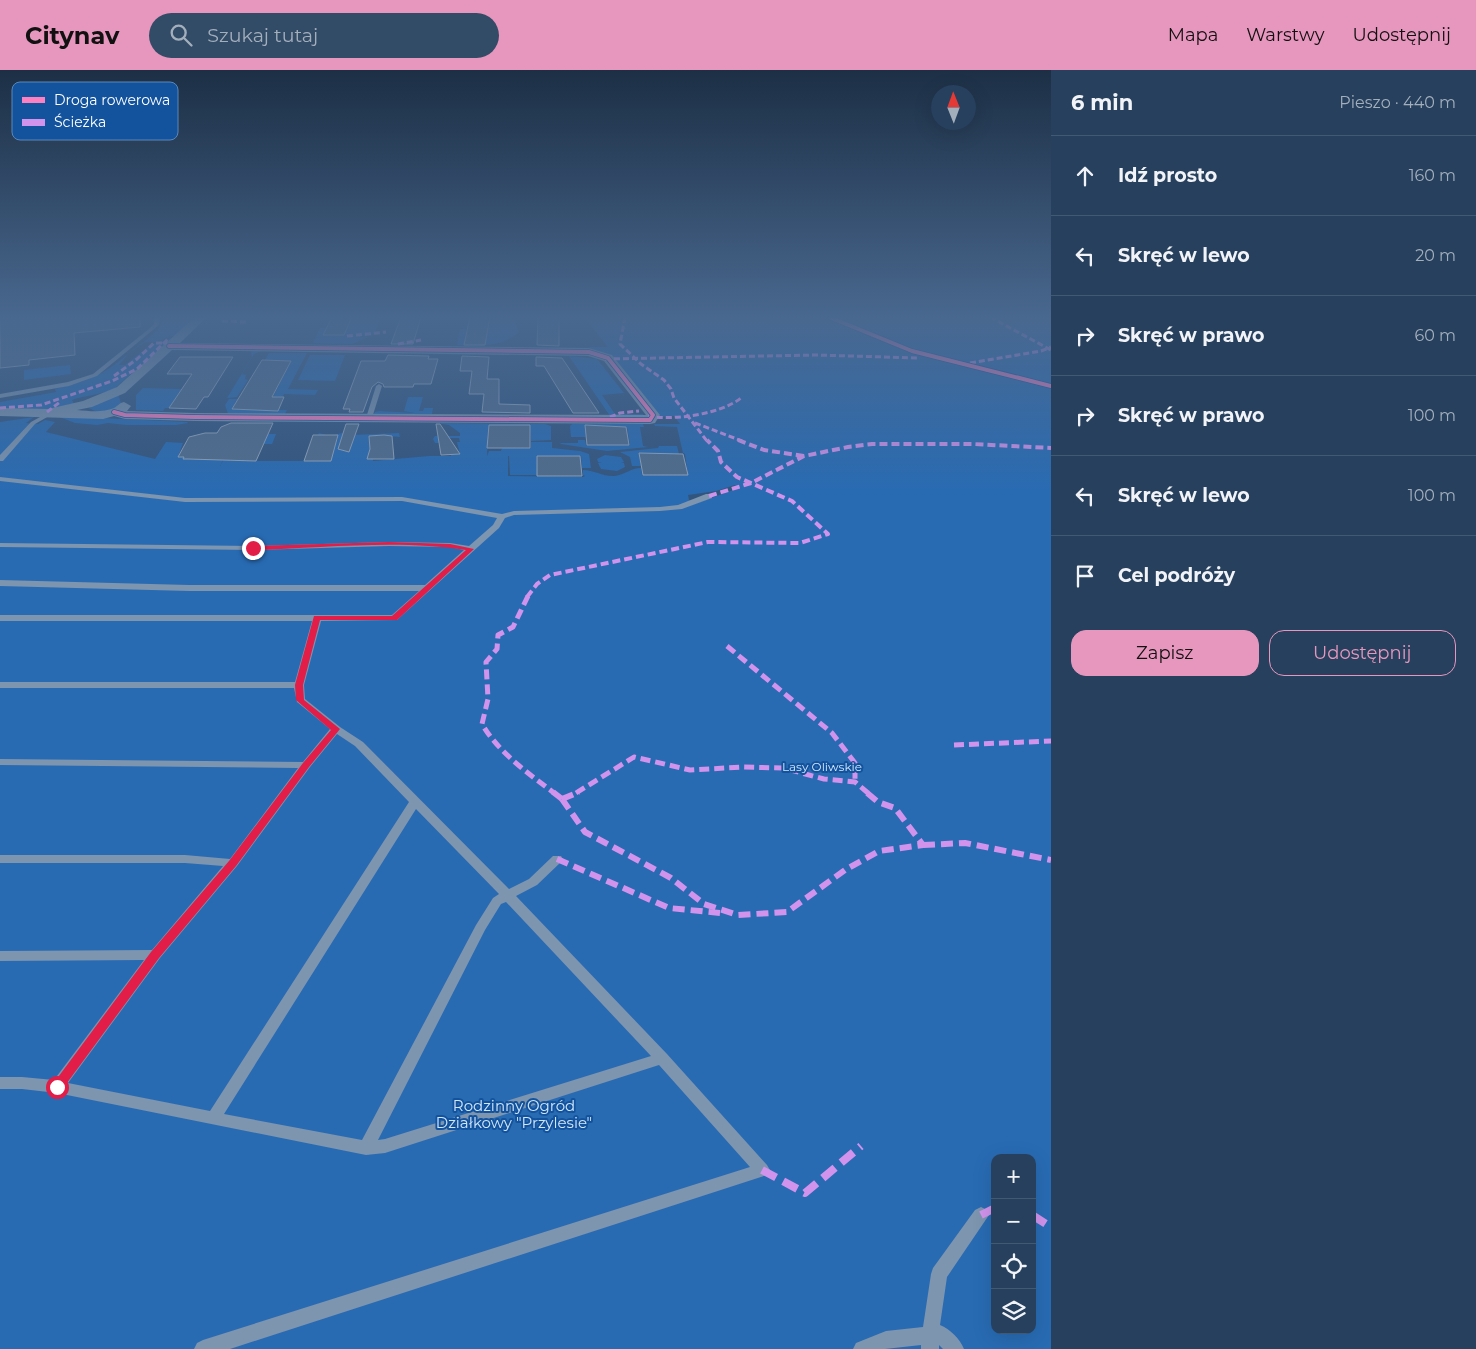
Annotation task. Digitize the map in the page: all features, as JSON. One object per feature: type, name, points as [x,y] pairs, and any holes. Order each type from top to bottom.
[{"type":"street","points":[[0,412],[52,412],[87,409],[121,390],[136,377]]},
{"type":"street","points":[[114,412],[134,416],[645,420],[652,418],[653,415],[623,377]]},
{"type":"street","points":[[87,409],[103,415],[121,410],[126,399],[121,390]]},
{"type":"lane","points":[[0,396],[55,387],[89,377]]},
{"type":"lane","points":[[369,418],[379,386]]},
{"type":"lane","points":[[0,459],[3,452],[33,424],[52,412]]},
{"type":"lane","points":[[0,479],[185,500],[402,499],[502,516],[514,513],[660,509],[679,507],[709,496]]},
{"type":"lane","points":[[0,618],[394,618],[496,526],[502,516]]},
{"type":"lane","points":[[0,544],[253,548],[389,544],[450,546],[471,549]]},
{"type":"lane","points":[[0,583],[189,588],[428,588]]},
{"type":"lane","points":[[203,1349],[762,1170],[662,1058],[508,896],[359,744],[336,729],[300,700],[299,685],[317,618]]},
{"type":"lane","points":[[0,685],[299,685]]},
{"type":"lane","points":[[57,1087],[155,955],[233,863],[306,765],[336,729]]},
{"type":"lane","points":[[0,762],[306,765]]},
{"type":"lane","points":[[214,1117],[415,802]]},
{"type":"lane","points":[[0,859],[185,859],[233,863]]},
{"type":"lane","points":[[366,1148],[480,928],[497,901],[532,882],[557,859]]},
{"type":"lane","points":[[0,956],[155,955]]},
{"type":"lane","points":[[0,1083],[22,1083],[57,1087],[366,1148],[385,1146],[662,1058]]},
{"type":"lane","points":[[930,1342],[939,1274],[981,1215]]},
{"type":"lane","points":[[862,1349],[886,1340],[930,1342],[940,1334],[955,1349]]},
{"type":"green space","points":[[24,377],[50,377],[24,380]]},
{"type":"green space","points":[[94,377],[128,377],[114,389],[72,400],[74,404],[50,410],[0,410],[0,402],[56,392],[55,389]]},
{"type":"green space","points":[[240,377],[246,377],[245,379],[248,380],[237,397],[227,398]]},
{"type":"green space","points":[[283,377],[294,377],[288,389],[318,390],[315,395],[284,394],[282,398],[258,397],[273,397]]},
{"type":"green space","points":[[300,377],[337,377],[335,381],[298,380]]},
{"type":"green space","points":[[583,377],[611,377],[624,393],[602,395],[615,414],[643,414],[644,417],[610,416]]},
{"type":"green space","points":[[628,377],[1051,377],[1051,1349],[0,1349],[0,422],[34,417],[26,423],[38,424],[45,420],[55,422],[46,432],[155,459],[166,442],[183,443],[178,457],[184,457],[183,459],[205,459],[235,435],[220,466],[243,424],[242,434],[276,434],[272,444],[260,444],[243,436],[230,461],[317,461],[332,444],[336,444],[338,438],[317,437],[319,433],[330,436],[346,432],[352,435],[399,433],[400,437],[377,435],[367,459],[373,459],[373,461],[451,456],[460,454],[457,442],[460,442],[459,438],[438,438],[439,443],[435,443],[433,439],[435,436],[460,436],[460,433],[449,425],[436,423],[545,424],[551,426],[551,440],[531,441],[530,429],[488,429],[487,456],[489,451],[501,451],[502,448],[531,448],[531,442],[552,442],[552,448],[580,451],[589,454],[591,468],[582,468],[581,456],[537,456],[537,475],[510,475],[508,456],[508,476],[583,477],[585,476],[583,475],[583,470],[615,476],[641,468],[642,475],[688,475],[685,454],[683,453],[677,427],[655,426],[654,424],[680,424],[674,416],[661,417]],"holes":[[[735,485],[739,488],[697,503],[689,500],[688,495],[716,491]]]},
{"type":"green space","points":[[143,388],[182,389],[169,408],[165,408],[163,411],[136,410],[136,395]]},
{"type":"green space","points":[[118,394],[121,403],[115,408],[101,412],[89,408]]},
{"type":"green space","points":[[408,397],[423,397],[419,411],[423,411],[424,408],[433,408],[432,414],[374,414],[379,411],[415,413],[404,411]]},
{"type":"green space","points":[[229,399],[251,399],[250,401],[236,401],[232,409],[287,410],[285,414],[228,414],[225,405]]},
{"type":"green space","points":[[57,416],[188,423],[176,425],[126,425],[108,423],[97,425],[75,423]]},
{"type":"green space","points":[[572,424],[643,424],[644,427],[640,427],[643,446],[648,447],[607,451],[561,444],[578,443],[578,440],[585,440],[586,445],[630,445],[627,427],[585,426],[586,437],[571,437],[570,426]]},
{"type":"green space","points":[[659,446],[677,446],[679,454],[639,454],[641,466],[632,466],[630,457],[620,452],[658,448]]},
{"type":"green space","points":[[605,455],[621,457],[624,462],[621,463],[624,463],[625,467],[617,471],[601,469],[598,463],[602,462],[598,462],[597,459]]},
{"type":"building","points":[[190,377],[221,377],[208,397],[204,397],[196,409],[169,408]]},
{"type":"building","points":[[252,377],[283,377],[272,397],[284,397],[278,411],[232,409]]},
{"type":"building","points":[[355,377],[433,377],[431,384],[414,384],[413,387],[384,387],[383,384],[378,382],[372,387],[363,412],[349,412],[350,409],[343,409]]},
{"type":"building","points":[[471,377],[499,379],[499,404],[530,405],[530,413],[482,412],[484,394],[469,394]]},
{"type":"building","points":[[551,377],[575,377],[599,413],[573,413]]},
{"type":"building","points":[[231,423],[273,423],[256,461],[183,459],[184,457],[178,457],[189,437],[205,433],[217,433],[221,427]]},
{"type":"building","points":[[346,424],[359,424],[349,452],[338,449]]},
{"type":"building","points":[[436,424],[440,424],[460,454],[441,455]]},
{"type":"building","points":[[489,425],[530,425],[530,448],[487,448]]},
{"type":"building","points":[[585,425],[626,427],[629,445],[587,445]]},
{"type":"building","points":[[313,435],[338,435],[331,461],[304,461]]},
{"type":"building","points":[[369,436],[392,436],[394,459],[367,459],[370,449]]},
{"type":"building","points":[[639,453],[683,454],[688,475],[643,475]]},
{"type":"building","points":[[537,456],[580,456],[582,476],[537,476]]},
{"type":"marked path","points":[[0,408],[41,405],[121,377]]},
{"type":"marked path","points":[[562,799],[502,750],[490,738],[482,724],[488,699],[486,662],[497,649],[498,635],[513,627],[528,595],[537,584],[550,575],[708,542],[800,543],[828,534],[792,501],[737,477],[727,469],[721,462],[718,451],[710,445],[674,398],[671,389],[659,377]]},
{"type":"marked path","points":[[648,416],[663,419],[690,417],[699,413],[731,406],[741,398]]},
{"type":"marked path","points":[[47,412],[60,402]]},
{"type":"marked path","points":[[610,417],[620,413],[639,411]]},
{"type":"marked path","points":[[695,423],[764,450],[804,456]]},
{"type":"marked path","points":[[709,496],[751,483],[804,456],[848,447],[872,444],[973,444],[1051,448]]},
{"type":"marked path","points":[[727,646],[832,733],[855,763],[855,782]]},
{"type":"marked path","points":[[954,745],[1051,741]]},
{"type":"marked path","points":[[634,757],[690,770],[744,767],[783,768],[824,779],[855,782],[878,802],[895,808],[923,845],[879,851],[845,870],[787,912],[738,915],[704,904],[671,878],[585,832],[562,799],[583,790],[634,757]]},
{"type":"marked path","points":[[923,845],[965,843],[1051,860]]},
{"type":"marked path","points":[[557,859],[669,908],[720,913]]},
{"type":"marked path","points":[[762,1170],[805,1193],[861,1146]]},
{"type":"marked path","points":[[981,1215],[991,1210]]},
{"type":"marked path","points":[[1036,1218],[1051,1227]]},
{"type":"cycle path","points":[[114,412],[125,415],[195,417],[650,420],[653,415],[623,377]]},
{"type":"cycle path","points":[[1014,377],[1051,386]]},
{"type":"route","points":[[57,1087],[155,955],[233,863],[306,765],[336,729],[300,700],[299,685],[317,618],[394,618],[471,549],[450,546],[389,544],[253,548]]},
{"type":"park label","name":"Lasy Oliwskie","points":[[822,766]]},
{"type":"park label","name":"Rodzinny Ogród Działkowy \"Przylesie\"","points":[[514,1114]]}]
